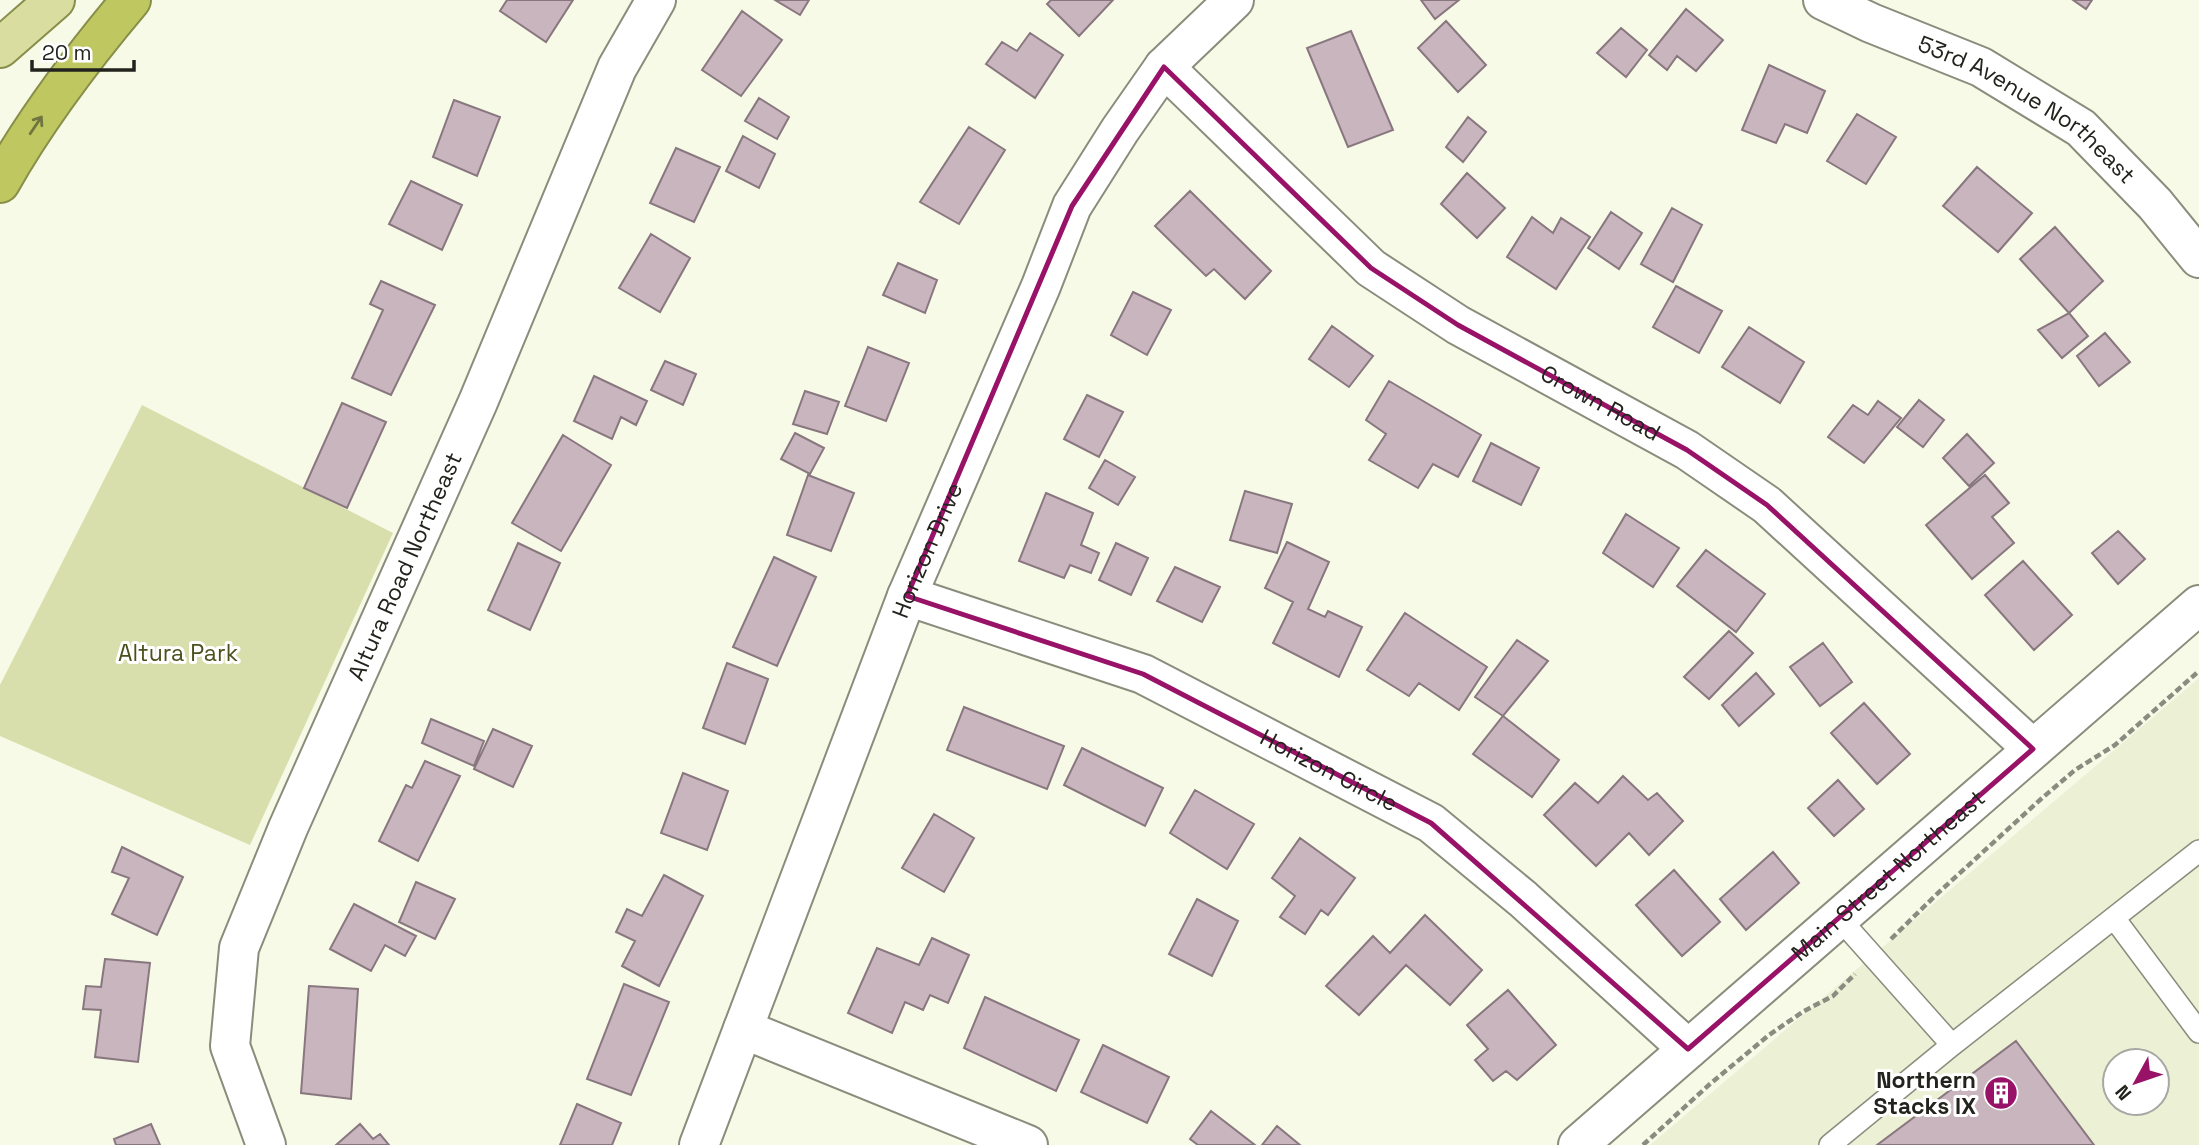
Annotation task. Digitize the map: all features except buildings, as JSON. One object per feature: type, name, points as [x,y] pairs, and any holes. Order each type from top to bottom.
[{"type":"highway","points":[[0,183],[50,104],[131,0]]},
{"type":"main road","points":[[0,48],[55,0]]},
{"type":"street","name":"Altura Road Northeast","points":[[266,1145],[230,1046],[239,948],[288,828],[478,402],[617,68],[656,0]]},
{"type":"street","name":"Horizon Drive","points":[[699,1145],[907,596],[1041,286],[1072,206],[1164,67],[1234,0]]},
{"type":"street","name":"53rd Avenue Northeast","points":[[1823,0],[1871,23],[1981,67],[2081,128],[2155,204],[2199,258]]},
{"type":"street","name":"Crown Road","points":[[1164,67],[1371,268],[1458,326],[1687,450],[1767,505],[2033,750]]},
{"type":"street","name":"Horizon Circle","points":[[907,596],[1143,674],[1431,823],[1523,898],[1688,1049]]},
{"type":"street","name":"Main Street Northeast","points":[[1578,1145],[2199,605]]},
{"type":"street","points":[[743,1030],[1028,1145]]},
{"type":"lane","points":[[1830,1145],[1952,1045],[2199,851]]},
{"type":"lane","points":[[1838,917],[1952,1045]]},
{"type":"lane","points":[[2114,918],[2199,1032]]},
{"type":"path","points":[[1643,1145],[1769,1035],[1804,1011],[1833,996],[1938,893],[2041,799],[2075,771],[2115,745],[2199,671]]},
{"type":"highlighted area","points":[[1164,67],[1371,268],[1458,325],[1687,450],[1767,505],[2033,749],[1688,1049],[1431,823],[1143,674],[907,596],[1072,206]]},
{"type":"shaded area","points":[[2199,678],[2199,1145],[1650,1145]]},
{"type":"green space","name":"Altura Park","points":[[142,405],[393,533],[250,845],[0,736],[0,685]]},
{"type":"place","name":"Northern Stacks IX","points":[[2001,1093]]}]
